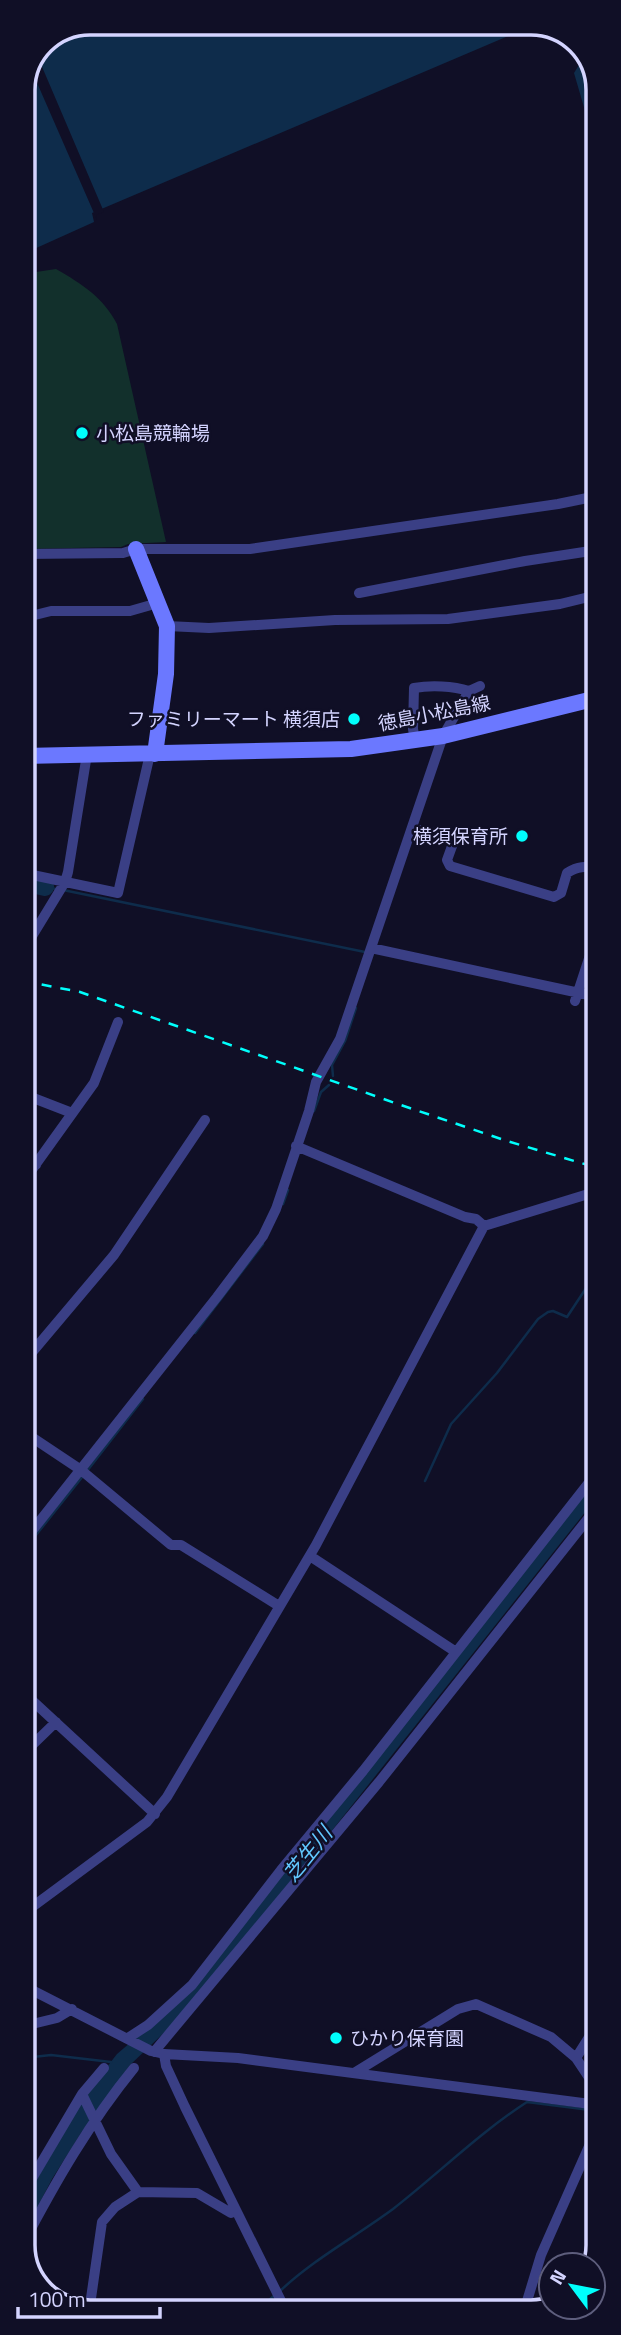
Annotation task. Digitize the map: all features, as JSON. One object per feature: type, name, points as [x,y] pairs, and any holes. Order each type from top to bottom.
[{"type":"main road","points":[[136,549],[167,626],[166,674],[153,754]]},
{"type":"main road","name":"徳島小松島線","points":[[35,756],[351,749],[443,736],[586,701]]},
{"type":"street","points":[[35,554],[123,553],[136,549],[250,549],[586,498]]},
{"type":"street","points":[[359,593],[586,552]]},
{"type":"street","points":[[167,626],[209,628],[335,620],[448,619],[560,604],[586,598]]},
{"type":"street","points":[[35,615],[51,611],[130,611],[158,603]]},
{"type":"street","points":[[35,1528],[84,1472],[262,1236],[276,1209],[300,1148],[316,1082],[340,1040],[443,736],[469,691],[480,686]]},
{"type":"street","points":[[415,740],[414,688],[461,688],[469,691]]},
{"type":"street","points":[[35,931],[63,883],[87,754]]},
{"type":"street","points":[[35,876],[118,893],[153,754]]},
{"type":"street","points":[[413,828],[455,838],[447,860],[450,866],[554,897],[561,893],[567,873],[576,867],[586,866]]},
{"type":"street","points":[[370,951],[586,998]]},
{"type":"street","points":[[577,996],[586,967]]},
{"type":"street","points":[[36,1164],[94,1083],[118,1022]]},
{"type":"street","points":[[35,1099],[72,1113]]},
{"type":"street","points":[[35,1349],[114,1255],[205,1120]]},
{"type":"street","points":[[300,1148],[465,1217],[476,1219],[484,1226]]},
{"type":"street","points":[[35,1905],[155,1814],[310,1556],[418,1356],[484,1226],[586,1195]]},
{"type":"street","points":[[35,1440],[84,1472],[171,1545],[181,1545],[279,1606]]},
{"type":"street","points":[[130,2039],[192,1985],[586,1486]]},
{"type":"street","points":[[160,2056],[586,1521]]},
{"type":"street","points":[[310,1556],[456,1652]]},
{"type":"street","points":[[35,1703],[155,1814]]},
{"type":"street","points":[[35,1742],[56,1722]]},
{"type":"street","points":[[35,1991],[160,2056],[238,2058],[586,2103]]},
{"type":"street","points":[[354,2073],[458,2009],[476,2004],[551,2037],[576,2058],[586,2073]]},
{"type":"street","points":[[35,2023],[57,2018],[72,2009]]},
{"type":"street","points":[[576,2058],[586,2042]]},
{"type":"street","points":[[160,2056],[281,2300]]},
{"type":"street","points":[[35,2174],[83,2096],[104,2068]]},
{"type":"street","points":[[35,2221],[56,2180],[95,2119],[134,2068]]},
{"type":"street","points":[[83,2096],[111,2154],[138,2192]]},
{"type":"street","points":[[527,2300],[541,2255],[586,2153]]},
{"type":"street","points":[[91,2300],[102,2222],[115,2207],[138,2192],[197,2193],[231,2213],[236,2210]]},
{"type":"green space","name":"小松島競輪場","points":[[56,269],[75,280],[105,306],[117,324],[166,542],[128,544],[121,547],[35,549],[35,272]]},
{"type":"water","points":[[90,35],[511,35],[92,213],[94,222],[35,249],[36,79],[44,59],[59,44],[69,39]]},
{"type":"water","points":[[580,64],[585,79],[586,114],[574,73]]},
{"type":"water","name":"芝生川","points":[[586,1490],[586,1511],[330,1833],[170,2027],[130,2065],[81,2133],[35,2212],[35,2183],[59,2136],[89,2090],[117,2054],[179,2001]]},
{"type":"pier","points":[[41,65],[104,212],[96,215],[97,220],[36,80]]},
{"type":"waterway","points":[[35,885],[45,887]]},
{"type":"waterway","points":[[45,887],[56,889]]},
{"type":"waterway","points":[[63,890],[365,952]]},
{"type":"waterway","points":[[333,1076],[332,1065],[345,1041],[356,1008]]},
{"type":"waterway","points":[[314,1111],[321,1092],[329,1085]]},
{"type":"waterway","points":[[283,1204],[288,1190]]},
{"type":"waterway","points":[[195,1333],[263,1244]]},
{"type":"waterway","points":[[425,1481],[451,1424],[497,1373],[538,1319],[553,1311],[567,1317],[586,1288]]},
{"type":"waterway","points":[[87,1471],[143,1399]]},
{"type":"waterway","points":[[35,1536],[83,1476]]},
{"type":"waterway","points":[[35,2057],[51,2055],[111,2062]]},
{"type":"waterway","points":[[280,2291],[321,2258],[393,2209],[475,2140],[527,2102],[586,2109]]},
{"type":"waterway","points":[[269,2300],[275,2295]]},
{"type":"railway","points":[[35,983],[80,992],[395,1103],[586,1164]]},
{"type":"place","name":"小松島競輪場","points":[[82,433]]},
{"type":"place","name":"ファミリーマート 横須店","points":[[354,719]]},
{"type":"place","name":"横須保育所","points":[[522,836]]},
{"type":"place","name":"ひかり保育園","points":[[336,2038]]}]
